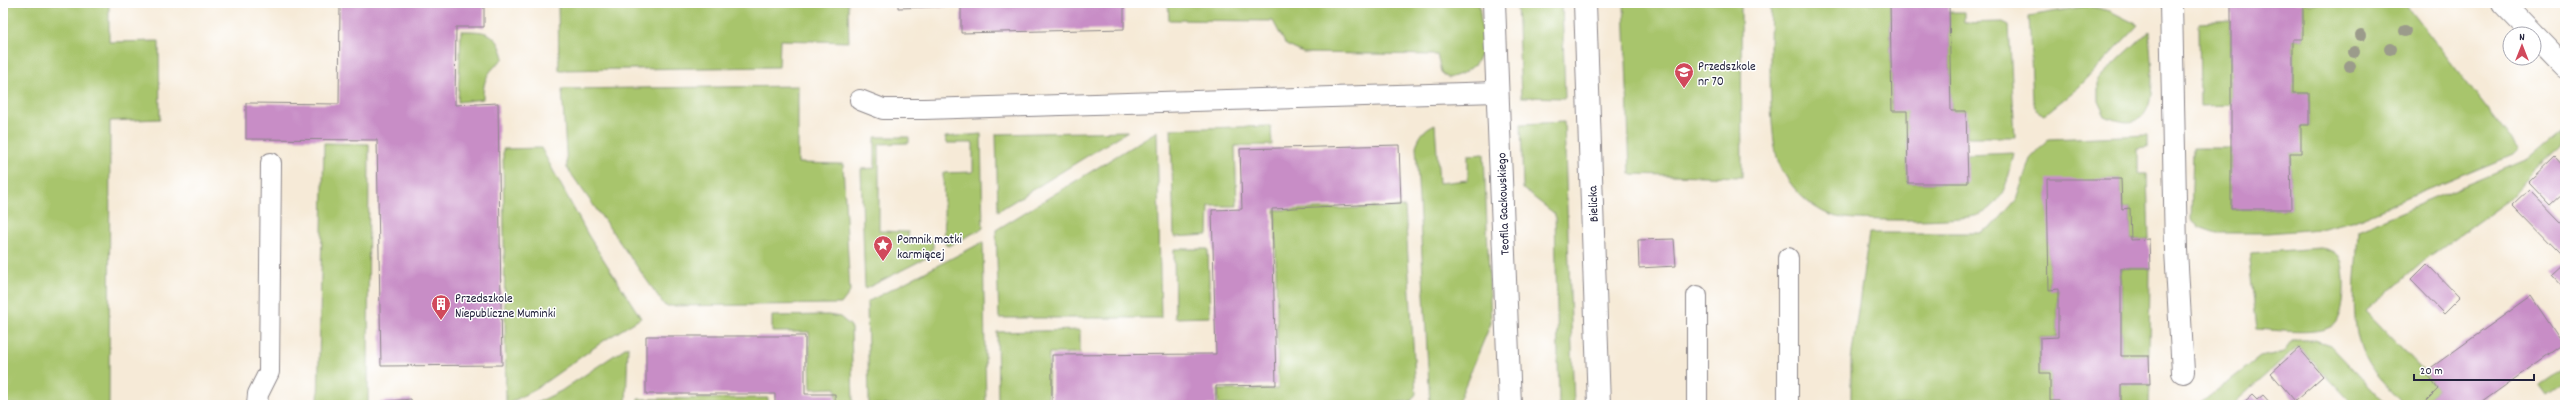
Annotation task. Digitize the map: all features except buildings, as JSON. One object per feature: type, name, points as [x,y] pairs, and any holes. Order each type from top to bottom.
[{"type":"street","name":"Teofila Gackowskiego","points":[[1494,3],[1510,405]]},
{"type":"street","name":"Bielicka","points":[[1585,3],[1599,405]]},
{"type":"street","points":[[2171,3],[2176,250],[2183,372]]},
{"type":"street","points":[[2503,3],[2525,26]]},
{"type":"street","points":[[2542,44],[2565,67]]},
{"type":"lane","points":[[860,100],[883,109],[924,109],[1497,92]]},
{"type":"lane","points":[[257,405],[258,394],[269,372],[271,163]]},
{"type":"lane","points":[[1788,258],[1788,405]]},
{"type":"lane","points":[[1697,296],[1697,405]]},
{"type":"green space","points":[[3,3],[109,3],[109,42],[159,41],[160,119],[110,121],[109,405],[3,405]]},
{"type":"green space","points":[[558,3],[848,3],[849,42],[780,40],[779,67],[559,70]]},
{"type":"green space","points":[[1168,3],[1479,3],[1482,28],[1481,50],[1478,59],[1472,67],[1462,73],[1448,78],[1441,72],[1437,55],[1303,53],[1286,45],[1273,21],[1169,20]]},
{"type":"green space","points":[[1517,3],[1562,3],[1565,98],[1521,97]]},
{"type":"green space","name":"Przedszkole nr 70","points":[[1624,3],[1741,3],[1742,177],[1630,174]]},
{"type":"green space","points":[[1771,3],[1890,3],[1892,110],[1907,111],[1908,183],[1967,183],[1967,155],[2014,153],[2005,188],[1996,203],[1981,214],[1971,217],[1910,220],[1837,217],[1824,212],[1808,202],[1788,180],[1781,168],[1773,137],[1770,89]]},
{"type":"green space","points":[[2303,3],[2405,3],[2518,149],[2512,155],[2352,221],[2320,229],[2268,233],[2216,233],[2199,227],[2191,220],[2193,148],[2231,148],[2231,209],[2291,209],[2290,153],[2300,153],[2301,125],[2309,125],[2309,93],[2293,93],[2293,39],[2303,39]]},
{"type":"green space","points":[[2087,6],[2110,11],[2138,25],[2079,87],[2044,115],[2036,110],[2033,101],[2029,16]]},
{"type":"green space","points":[[1949,12],[1964,12],[1964,23],[2003,22],[2009,25],[2015,137],[1967,137],[1966,111],[1951,111]]},
{"type":"green space","points":[[2231,21],[2231,105],[2200,106],[2199,23]]},
{"type":"green space","points":[[461,31],[477,31],[489,34],[498,42],[504,58],[494,67],[485,80],[483,99],[458,102]]},
{"type":"green space","points":[[2149,31],[2152,81],[2151,97],[2146,111],[2138,119],[2125,122],[2105,116],[2098,101],[2098,79]]},
{"type":"green space","points":[[798,86],[798,163],[843,164],[850,292],[841,304],[665,306],[567,168],[562,89]]},
{"type":"green space","points":[[1564,122],[1574,405],[1559,405],[1555,214],[1523,189],[1521,124]]},
{"type":"green space","points":[[1435,124],[1439,183],[1468,180],[1468,155],[1484,154],[1491,323],[1457,405],[1430,405],[1416,146],[1423,133]]},
{"type":"green space","points":[[1271,126],[1272,145],[1235,146],[1237,206],[1209,206],[1208,235],[1174,237],[1171,129]]},
{"type":"green space","points":[[2565,127],[2565,143],[2535,170],[2508,200],[2423,261],[2366,311],[2425,372],[2438,389],[2422,405],[2404,405],[2373,371],[2368,364],[2359,344],[2356,329],[2354,295],[2358,230],[2528,159]]},
{"type":"green space","points":[[1128,131],[998,211],[996,134]]},
{"type":"green space","points":[[1157,131],[1161,318],[999,318],[996,230]]},
{"type":"green space","points":[[981,134],[983,228],[949,246],[945,244],[943,173],[973,172],[973,143],[947,143],[945,137]]},
{"type":"green space","points":[[2147,135],[2147,147],[2138,148],[2138,174],[2147,174],[2149,239],[2131,240],[2130,208],[2122,209],[2121,179],[2048,180],[2049,289],[2058,289],[2058,337],[2040,338],[2040,373],[2050,373],[2050,401],[2060,401],[2060,405],[1851,405],[1851,360],[1869,233],[1980,233],[1993,226],[2016,200],[2030,159],[2049,139]]},
{"type":"green space","points":[[875,137],[909,137],[909,143],[879,144],[879,231],[908,232],[909,241],[933,240],[933,248],[928,257],[865,289],[861,169],[875,168]]},
{"type":"green space","points":[[324,143],[369,144],[368,405],[318,405]]},
{"type":"green space","points":[[541,148],[588,235],[641,318],[605,340],[537,388],[506,405],[503,149]]},
{"type":"green space","points":[[1405,207],[1416,394],[1411,401],[1377,405],[1218,405],[1218,390],[1278,389],[1275,210]]},
{"type":"green space","points":[[983,242],[986,405],[869,405],[867,302]]},
{"type":"green space","points":[[2320,248],[2335,252],[2342,262],[2344,281],[2343,304],[2337,321],[2333,326],[2326,329],[2307,332],[2257,329],[2249,260],[2251,253]]},
{"type":"green space","points":[[1174,249],[1208,249],[1210,317],[1175,318]]},
{"type":"green space","points":[[2121,268],[2150,268],[2149,356],[2121,356]]},
{"type":"green space","points":[[828,315],[840,317],[851,326],[853,405],[837,405],[836,388],[811,389],[809,332],[772,332],[772,316]]},
{"type":"green space","points":[[1080,330],[1080,353],[1049,353],[1048,405],[998,405],[997,332]]},
{"type":"green space","points":[[2293,340],[2315,340],[2330,345],[2387,405],[2354,405],[2298,346],[2232,405],[2198,405],[2260,357],[2284,352]]},
{"type":"green space","points":[[628,346],[626,405],[532,405],[561,391]]},
{"type":"green space","points":[[2565,367],[2565,383],[2548,395],[2540,384]]},
{"type":"green space","points":[[2121,384],[2150,384],[2149,405],[2121,405]]},
{"type":"green space","points":[[768,398],[768,405],[638,405],[638,399]]},
{"type":"place","name":"Przedszkole nr 70","points":[[1684,89]]},
{"type":"place","name":"Pomnik matki karmiącej","points":[[883,262]]},
{"type":"place","name":"Przedszkole Niepubliczne Muminki","points":[[441,321]]}]
